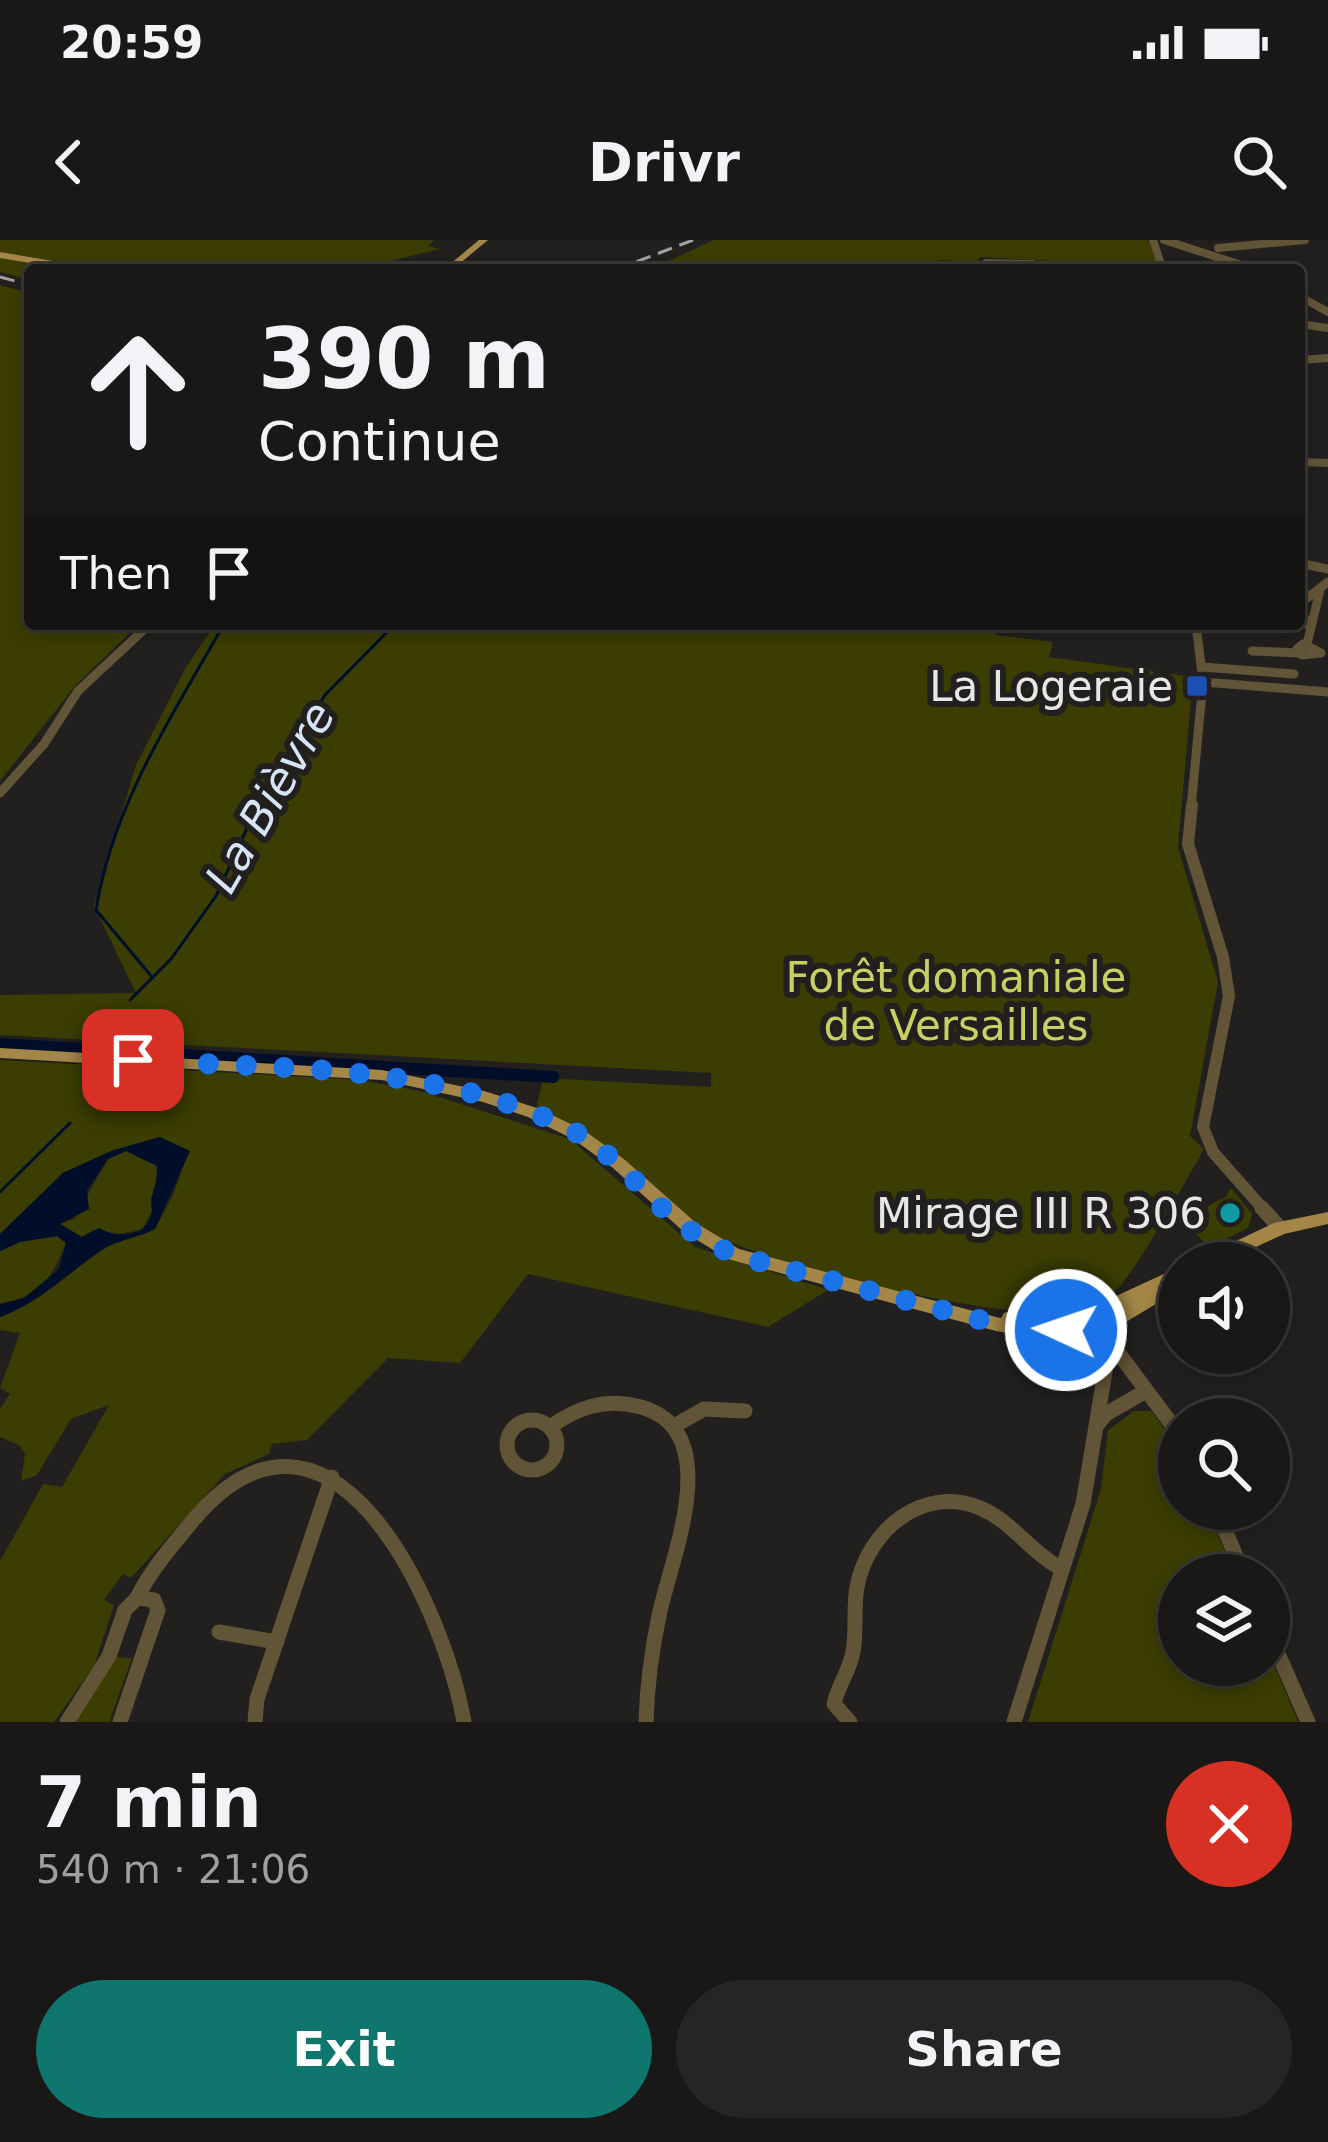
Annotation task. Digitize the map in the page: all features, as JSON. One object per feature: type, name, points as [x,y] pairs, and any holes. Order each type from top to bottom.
[{"type":"main road","points":[[454,264],[484,240]]},
{"type":"main road","points":[[0,255],[53,264]]},
{"type":"main road","points":[[0,1053],[397,1078],[522,1112],[578,1134],[673,1218],[734,1255],[996,1324],[1067,1328],[1101,1337]]},
{"type":"main road","points":[[1250,1242],[1280,1228],[1328,1218]]},
{"type":"main road","points":[[1101,1337],[1158,1294]]},
{"type":"main road","points":[[1067,1328],[1074,1316],[1101,1337]]},
{"type":"street","points":[[1164,240],[1241,264]]},
{"type":"street","points":[[1204,240],[1231,260]]},
{"type":"street","points":[[1218,248],[1305,240]]},
{"type":"street","points":[[987,264],[993,260],[1027,264]]},
{"type":"street","points":[[1303,649],[1324,586]]},
{"type":"street","points":[[0,794],[44,744],[78,691],[144,630]]},
{"type":"street","points":[[1197,630],[1203,682],[1188,824],[1191,859],[1223,957],[1229,997],[1203,1126],[1213,1152],[1280,1228]]},
{"type":"street","points":[[1252,651],[1324,653]]},
{"type":"street","points":[[1202,667],[1294,674]]},
{"type":"street","points":[[1203,682],[1328,692]]},
{"type":"street","points":[[1101,1337],[1158,1407]]},
{"type":"street","points":[[1014,1722],[1083,1504],[1096,1426],[1101,1337]]},
{"type":"street","points":[[1096,1426],[1106,1414],[1146,1391]]},
{"type":"street","points":[[550,1427],[577,1408],[613,1401],[649,1408],[674,1426],[686,1449],[687,1490],[646,1684],[646,1722]]},
{"type":"street","points":[[674,1426],[704,1409],[745,1412]]},
{"type":"street","points":[[67,1722],[109,1656],[125,1610],[144,1583],[212,1501],[250,1470],[278,1463],[315,1466],[332,1477],[358,1498],[386,1535],[430,1612],[464,1722]]},
{"type":"street","points":[[254,1722],[257,1699],[332,1477]]},
{"type":"street","points":[[850,1722],[834,1704],[852,1662],[858,1580],[879,1534],[896,1517],[924,1504],[976,1506],[1000,1518],[1048,1562],[1062,1568]]},
{"type":"street","points":[[120,1722],[158,1610],[154,1600],[137,1598]]},
{"type":"street","points":[[219,1632],[278,1642]]},
{"type":"street","points":[[1290,1681],[1308,1722]]},
{"type":"green space","points":[[0,240],[434,240],[428,246],[440,249],[387,264],[24,264],[24,278],[0,272]]},
{"type":"green space","points":[[713,240],[1148,240],[1156,259],[1155,264],[980,257],[978,262],[939,260],[935,264],[663,264]]},
{"type":"green space","points":[[0,285],[24,291],[24,630],[133,630],[75,686],[0,781]]},
{"type":"green space","name":"Forêt domaniale de Versailles","points":[[211,630],[997,630],[995,635],[1053,642],[1049,657],[1193,677],[1178,847],[1218,982],[1190,1136],[1204,1149],[1132,1270],[1111,1294],[1068,1309],[993,1308],[860,1282],[731,1243],[682,1214],[588,1134],[536,1109],[543,1078],[711,1087],[711,1073],[0,1035],[0,995],[136,993],[94,906],[136,765],[185,669]]},
{"type":"green space","points":[[0,1060],[360,1080],[420,1091],[570,1139],[695,1247],[828,1290],[768,1327],[528,1274],[460,1363],[388,1358],[307,1440],[272,1444],[269,1454],[225,1474],[131,1578],[123,1574],[104,1600],[114,1605],[94,1666],[54,1722],[0,1722],[0,1561],[43,1484],[62,1487],[109,1405],[71,1419],[37,1475],[21,1481],[25,1454],[19,1445],[0,1437],[0,1409],[10,1394],[0,1388],[20,1333],[0,1330],[0,1317],[40,1296],[108,1246],[155,1229],[186,1157],[159,1137],[111,1151],[63,1173],[0,1234]]},
{"type":"green space","points":[[126,1151],[157,1166],[152,1211],[142,1230],[111,1235],[93,1230],[82,1237],[59,1224],[74,1219],[108,1159]]},
{"type":"green space","points":[[1231,1188],[1252,1214],[1248,1228],[1221,1242],[1203,1242],[1196,1234],[1209,1205],[1226,1197]]},
{"type":"green space","points":[[57,1236],[66,1243],[43,1284],[26,1296],[0,1304],[0,1251],[20,1242]]},
{"type":"green space","points":[[1134,1411],[1151,1411],[1158,1421],[1158,1530],[1216,1530],[1226,1554],[1158,1554],[1158,1686],[1283,1686],[1298,1722],[1028,1722],[1101,1489],[1108,1430]]},
{"type":"green space","points":[[115,1657],[132,1658],[109,1722],[73,1722]]},
{"type":"water","points":[[160,1137],[190,1151],[155,1229],[108,1246],[40,1296],[0,1317],[0,1304],[24,1298],[59,1269],[66,1243],[57,1236],[20,1242],[0,1251],[0,1234],[63,1173],[111,1151]],"holes":[[[126,1151],[157,1166],[151,1216],[142,1229],[121,1234],[99,1228],[82,1237],[60,1224],[89,1209],[87,1190],[108,1159]]]},
{"type":"waterway","name":"La Bièvre","points":[[152,977],[96,910],[130,797],[221,630]]},
{"type":"waterway","name":"La Bièvre","points":[[130,1000],[171,959],[216,896],[263,793],[325,695],[389,630]]},
{"type":"waterway","points":[[0,1044],[553,1077]]},
{"type":"waterway","name":"La Bièvre","points":[[0,1192],[70,1123]]},
{"type":"railway","points":[[631,264],[693,240]]},
{"type":"railway","points":[[0,277],[24,283]]},
{"type":"place","name":"La Logeraie","points":[[1197,686]]},
{"type":"place","name":"Mirage III R 306","points":[[1230,1213]]},
{"type":"route","points":[[133,1060],[382,1075],[476,1098],[578,1134],[673,1218],[734,1255],[996,1324],[1067,1335],[1066,1330]]}]
